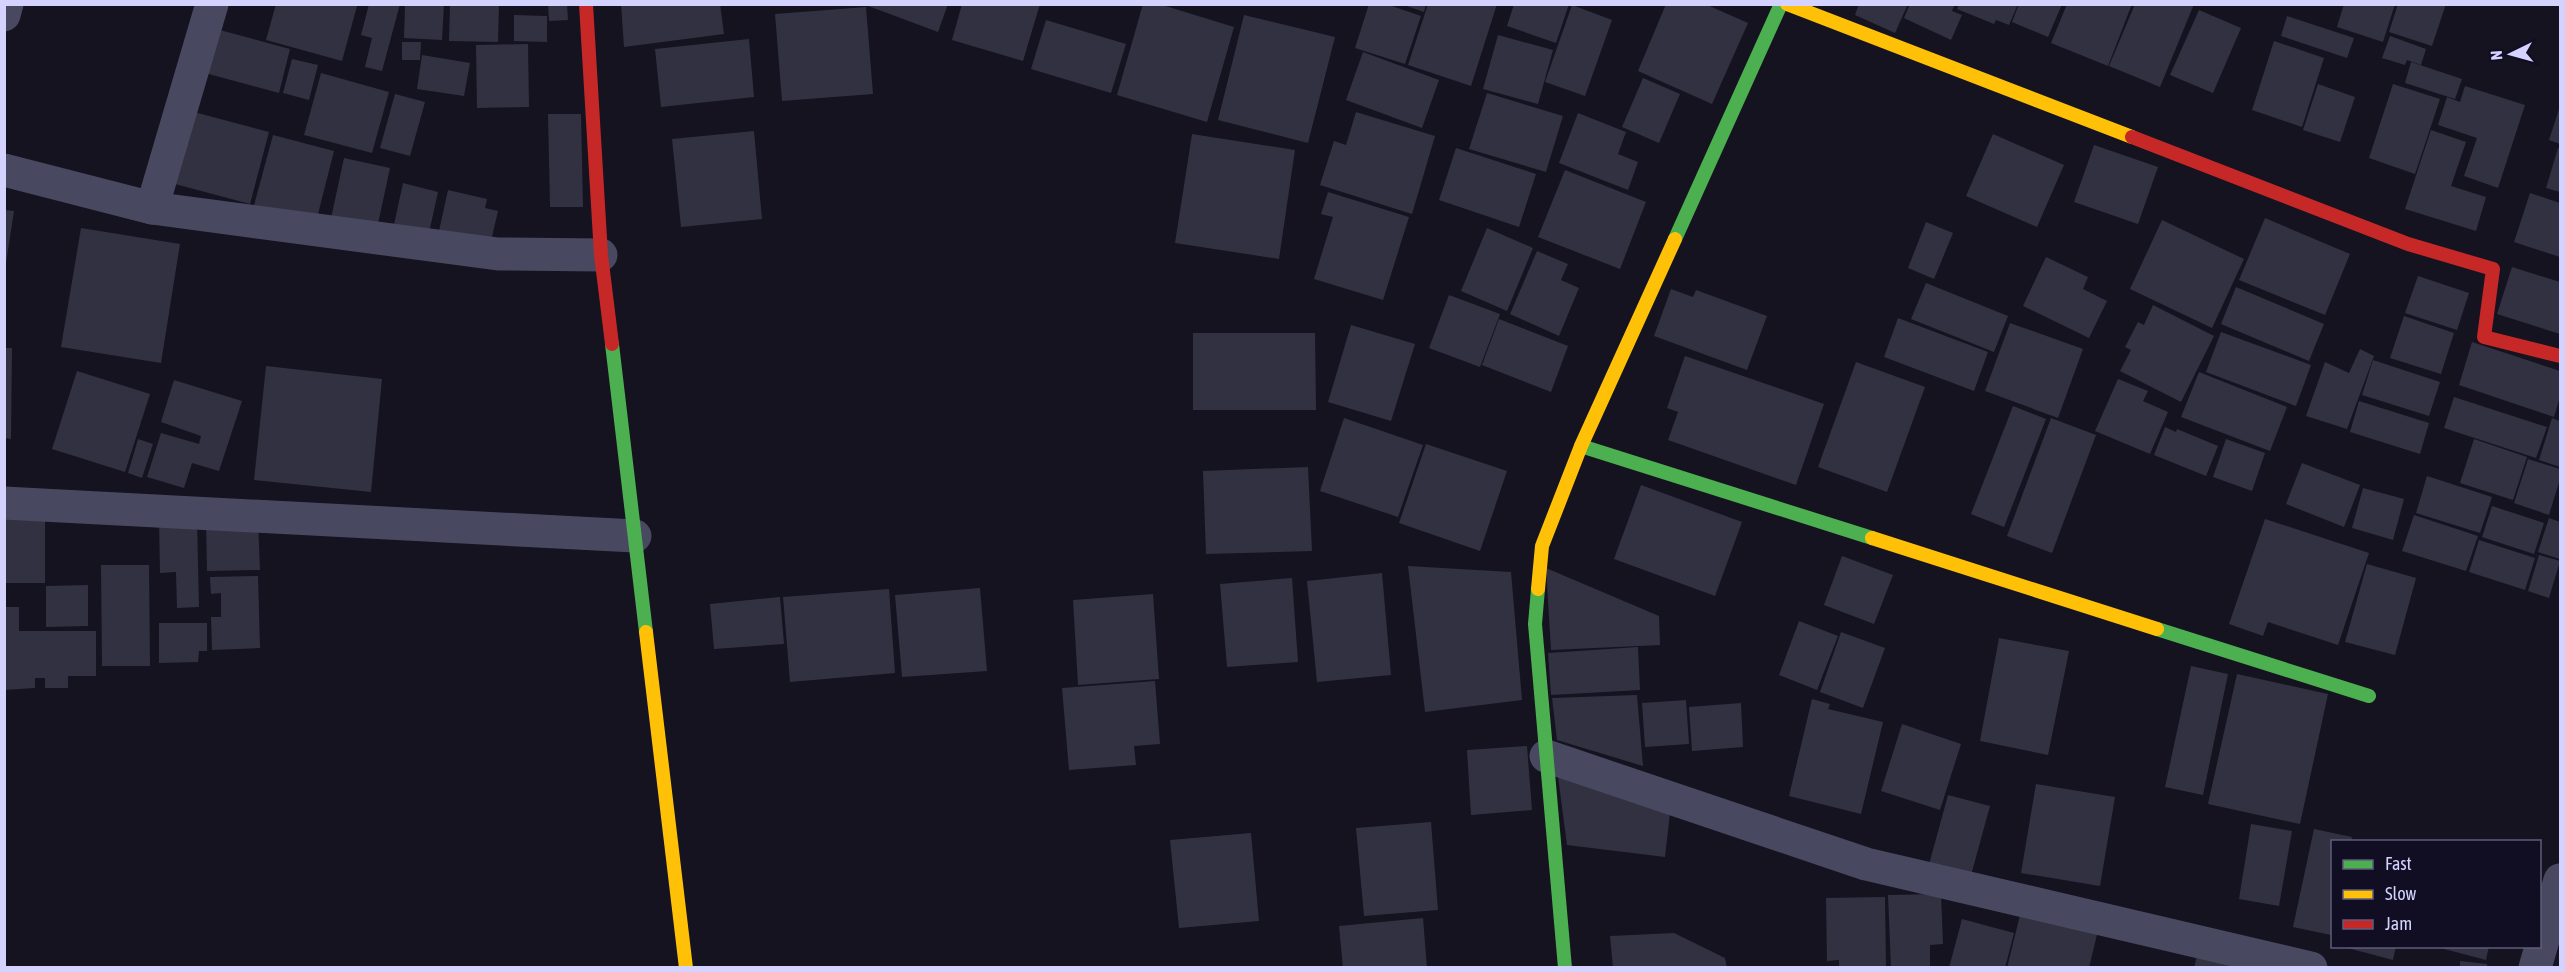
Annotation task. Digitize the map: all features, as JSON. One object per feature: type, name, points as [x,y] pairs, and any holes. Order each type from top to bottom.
[{"type":"street","points":[[4,15],[7,4]]},
{"type":"street","points":[[152,208],[212,4]]},
{"type":"street","points":[[586,4],[601,255],[686,968]]},
{"type":"street","points":[[1565,968],[1535,624],[1542,546],[1581,446],[1781,4]]},
{"type":"street","points":[[1787,4],[2408,244],[2493,269],[2484,337],[2560,356]]},
{"type":"street","points":[[4,170],[152,208],[498,254],[601,255]]},
{"type":"street","points":[[1581,446],[2369,696]]},
{"type":"street","points":[[4,503],[635,536]]},
{"type":"street","points":[[1546,756],[1866,864],[2311,968]]},
{"type":"street","points":[[2541,947],[2560,880]]},
{"type":"street","points":[[2535,968],[2541,948]]},
{"type":"building","points":[[276,4],[357,6],[342,61],[266,40]]},
{"type":"building","points":[[369,4],[400,4],[382,71],[365,67],[372,38],[361,35]]},
{"type":"building","points":[[444,4],[442,40],[404,38],[405,5]]},
{"type":"building","points":[[450,4],[499,4],[498,42],[449,41]]},
{"type":"building","points":[[548,4],[567,4],[568,20],[549,21]]},
{"type":"building","points":[[621,4],[720,4],[724,34],[624,47]]},
{"type":"building","points":[[863,4],[948,4],[938,32]]},
{"type":"building","points":[[962,4],[1040,4],[1023,61],[952,40]]},
{"type":"building","points":[[1143,4],[1159,4],[1234,27],[1207,122],[1117,95]]},
{"type":"building","points":[[1369,4],[1386,4],[1421,16],[1405,64],[1355,48]]},
{"type":"building","points":[[1401,4],[1426,4],[1424,12]]},
{"type":"building","points":[[1428,4],[1497,4],[1471,86],[1408,65]]},
{"type":"building","points":[[1514,4],[1569,4],[1556,43],[1507,26]]},
{"type":"building","points":[[1666,4],[1705,4],[1748,23],[1712,104],[1638,71]]},
{"type":"building","points":[[1859,4],[1908,4],[1895,33],[1855,15]]},
{"type":"building","points":[[1910,4],[1955,4],[1952,11],[1962,15],[1951,40],[1904,18]]},
{"type":"building","points":[[1959,4],[2018,4],[2009,25],[1996,20],[1994,24],[1957,9]]},
{"type":"building","points":[[2019,4],[2062,4],[2048,37],[2012,22]]},
{"type":"building","points":[[2067,4],[2132,4],[2108,66],[2051,43]]},
{"type":"building","points":[[2135,4],[2194,4],[2160,87],[2109,66]]},
{"type":"building","points":[[2344,4],[2395,4],[2383,42],[2337,27]]},
{"type":"building","points":[[2398,4],[2446,4],[2432,46],[2389,32]]},
{"type":"building","points":[[1572,5],[1612,20],[1585,96],[1545,82]]},
{"type":"building","points":[[866,7],[873,94],[782,101],[775,14]]},
{"type":"building","points":[[2199,10],[2241,28],[2213,93],[2170,75]]},
{"type":"building","points":[[514,15],[547,16],[547,42],[514,41]]},
{"type":"building","points":[[1244,15],[1335,37],[1308,143],[1218,120]]},
{"type":"building","points":[[2287,16],[2354,38],[2347,58],[2281,36]]},
{"type":"building","points":[[1046,20],[1126,44],[1111,93],[1031,69]]},
{"type":"building","points":[[216,29],[290,49],[279,93],[205,73]]},
{"type":"building","points":[[1498,35],[1553,50],[1538,104],[1483,89]]},
{"type":"building","points":[[2390,36],[2426,49],[2421,65],[2407,60],[2405,65],[2382,58]]},
{"type":"building","points":[[749,39],[754,97],[661,107],[655,49]]},
{"type":"building","points":[[2274,41],[2324,58],[2302,127],[2252,110]]},
{"type":"building","points":[[402,42],[421,42],[420,60],[402,60]]},
{"type":"building","points":[[528,44],[529,107],[477,108],[476,45]]},
{"type":"building","points":[[1363,52],[1439,80],[1422,128],[1346,100]]},
{"type":"building","points":[[422,55],[470,63],[464,96],[417,89]]},
{"type":"building","points":[[292,59],[318,65],[309,100],[283,93]]},
{"type":"building","points":[[2411,62],[2462,79],[2455,99],[2405,83]]},
{"type":"building","points":[[321,73],[389,92],[372,153],[304,135]]},
{"type":"building","points":[[1643,78],[1680,94],[1659,143],[1622,127]]},
{"type":"building","points":[[2318,84],[2355,97],[2340,142],[2303,130]]},
{"type":"building","points":[[2393,84],[2440,99],[2415,174],[2369,158]]},
{"type":"building","points":[[2465,86],[2525,105],[2498,188],[2464,176],[2477,138],[2438,125],[2447,97],[2460,102]]},
{"type":"building","points":[[1487,93],[1563,116],[1546,172],[1469,149]]},
{"type":"building","points":[[395,94],[425,102],[410,156],[380,148]]},
{"type":"building","points":[[2560,106],[2560,144],[2549,140]]},
{"type":"building","points":[[194,112],[269,132],[250,204],[175,184]]},
{"type":"building","points":[[1356,112],[1435,136],[1412,214],[1320,185],[1334,141],[1346,145]]},
{"type":"building","points":[[1578,113],[1626,132],[1618,154],[1638,162],[1628,190],[1559,163]]},
{"type":"building","points":[[548,114],[581,114],[583,207],[550,207]]},
{"type":"building","points":[[2431,130],[2466,142],[2451,186],[2486,197],[2476,231],[2405,209]]},
{"type":"building","points":[[754,131],[762,219],[681,227],[672,139]]},
{"type":"building","points":[[1192,134],[1295,150],[1279,259],[1175,243]]},
{"type":"building","points":[[1993,134],[2064,165],[2037,227],[1966,196]]},
{"type":"building","points":[[273,135],[334,151],[315,226],[253,209]]},
{"type":"building","points":[[2094,145],[2158,167],[2138,224],[2074,202]]},
{"type":"building","points":[[1456,148],[1536,174],[1519,227],[1439,200]]},
{"type":"building","points":[[2558,148],[2560,149],[2560,192],[2546,188]]},
{"type":"building","points":[[344,158],[390,168],[376,233],[330,223]]},
{"type":"building","points":[[1565,170],[1646,202],[1620,269],[1538,237]]},
{"type":"building","points":[[403,183],[438,192],[427,242],[392,234]]},
{"type":"building","points":[[448,190],[487,199],[485,208],[498,211],[491,241],[437,240]]},
{"type":"building","points":[[1328,192],[1409,217],[1383,300],[1314,279],[1333,217],[1321,214]]},
{"type":"building","points":[[2530,193],[2560,203],[2560,257],[2514,242]]},
{"type":"building","points":[[4,210],[14,211],[6,263],[4,263]]},
{"type":"building","points":[[2265,218],[2350,254],[2325,315],[2239,280]]},
{"type":"building","points":[[2162,220],[2244,259],[2212,328],[2130,289]]},
{"type":"building","points":[[1926,222],[1953,233],[1934,279],[1908,268]]},
{"type":"building","points":[[81,228],[180,244],[161,363],[61,347]]},
{"type":"building","points":[[1487,228],[1533,248],[1507,311],[1461,291]]},
{"type":"building","points":[[1537,251],[1568,264],[1561,280],[1579,288],[1559,336],[1510,314]]},
{"type":"building","points":[[2046,257],[2088,277],[2083,289],[2107,301],[2089,338],[2023,306]]},
{"type":"building","points":[[2512,267],[2560,282],[2560,334],[2497,314]]},
{"type":"building","points":[[2418,276],[2469,293],[2457,330],[2405,313]]},
{"type":"building","points":[[1926,283],[2008,316],[1994,352],[1911,319]]},
{"type":"building","points":[[2236,287],[2324,324],[2309,361],[2221,324]]},
{"type":"building","points":[[1671,289],[1693,297],[1696,290],[1767,316],[1747,370],[1654,336]]},
{"type":"building","points":[[1449,295],[1500,314],[1480,367],[1429,348]]},
{"type":"building","points":[[2153,305],[2214,336],[2181,402],[2120,371],[2131,350],[2125,347],[2138,322],[2144,325]]},
{"type":"building","points":[[2404,316],[2454,333],[2441,374],[2390,358]]},
{"type":"building","points":[[1898,318],[1988,352],[1974,391],[1884,357]]},
{"type":"building","points":[[1499,319],[1568,346],[1551,392],[1482,365]]},
{"type":"building","points":[[2010,323],[2083,349],[2058,418],[1985,391]]},
{"type":"building","points":[[1351,325],[1415,344],[1391,421],[1328,402]]},
{"type":"building","points":[[2221,332],[2311,365],[2296,406],[2206,372]]},
{"type":"building","points":[[1193,333],[1315,333],[1316,410],[1193,410]]},
{"type":"building","points":[[2472,342],[2560,371],[2560,397],[2554,417],[2459,385]]},
{"type":"building","points":[[4,348],[12,348],[11,439],[4,438]]},
{"type":"building","points":[[2360,349],[2374,356],[2347,429],[2306,416],[2325,362],[2349,373]]},
{"type":"building","points":[[1685,356],[1824,404],[1796,485],[1668,440],[1678,412],[1667,408]]},
{"type":"building","points":[[2373,360],[2440,382],[2429,416],[2362,395]]},
{"type":"building","points":[[1856,362],[1925,387],[1887,492],[1818,467]]},
{"type":"building","points":[[266,366],[382,379],[371,492],[254,480]]},
{"type":"building","points":[[77,371],[150,394],[125,472],[52,449]]},
{"type":"building","points":[[2199,372],[2287,407],[2270,451],[2181,417]]},
{"type":"building","points":[[2118,379],[2148,391],[2143,401],[2168,412],[2150,454],[2095,431]]},
{"type":"building","points":[[174,380],[242,401],[219,471],[192,463],[184,488],[147,477],[161,433],[199,444],[201,436],[161,422]]},
{"type":"building","points":[[2454,397],[2547,427],[2536,458],[2444,428]]},
{"type":"building","points":[[2359,401],[2429,423],[2420,454],[2350,432]]},
{"type":"building","points":[[2013,406],[2046,419],[2004,527],[1971,514]]},
{"type":"building","points":[[1344,418],[1423,445],[1398,517],[1320,491]]},
{"type":"building","points":[[2051,418],[2096,435],[2052,553],[2007,536]]},
{"type":"building","points":[[2552,418],[2560,421],[2560,467],[2539,460]]},
{"type":"building","points":[[2165,427],[2176,432],[2177,429],[2218,446],[2206,476],[2154,455]]},
{"type":"building","points":[[138,439],[153,444],[142,478],[128,473]]},
{"type":"building","points":[[2226,439],[2265,453],[2252,491],[2213,477]]},
{"type":"building","points":[[2474,439],[2527,457],[2513,500],[2460,483]]},
{"type":"building","points":[[1426,444],[1507,471],[1480,551],[1399,523]]},
{"type":"building","points":[[2528,459],[2560,469],[2560,479],[2549,515],[2514,503]]},
{"type":"building","points":[[2302,463],[2360,485],[2344,527],[2286,504]]},
{"type":"building","points":[[1308,467],[1312,551],[1206,554],[1203,471]]},
{"type":"building","points":[[2427,476],[2492,497],[2480,533],[2416,513]]},
{"type":"building","points":[[1641,485],[1742,522],[1715,596],[1614,559]]},
{"type":"building","points":[[2363,488],[2404,499],[2393,540],[2352,528]]},
{"type":"building","points":[[2492,506],[2544,523],[2534,554],[2482,537]]},
{"type":"building","points":[[4,513],[45,513],[45,583],[4,583]]},
{"type":"building","points":[[2414,515],[2478,536],[2466,571],[2402,551]]},
{"type":"building","points":[[2549,518],[2560,522],[2560,559],[2538,552]]},
{"type":"building","points":[[197,519],[199,607],[177,608],[176,572],[160,573],[159,520]]},
{"type":"building","points":[[2265,519],[2369,553],[2338,645],[2268,622],[2263,636],[2229,624]]},
{"type":"building","points":[[258,521],[260,570],[207,571],[206,522]]},
{"type":"building","points":[[2479,540],[2535,558],[2525,590],[2469,572]]},
{"type":"building","points":[[2539,555],[2560,561],[2549,598],[2528,591]]},
{"type":"building","points":[[1842,556],[1893,575],[1874,624],[1824,605]]},
{"type":"building","points":[[2367,564],[2416,578],[2395,655],[2345,642]]},
{"type":"building","points":[[101,565],[149,565],[150,666],[102,666]]},
{"type":"building","points":[[1408,566],[1511,572],[1522,700],[1425,712]]},
{"type":"building","points":[[1546,568],[1659,616],[1660,645],[1551,650]]},
{"type":"building","points":[[1382,573],[1391,675],[1317,682],[1307,581]]},
{"type":"building","points":[[258,576],[260,648],[212,650],[211,617],[221,617],[221,593],[211,594],[210,577]]},
{"type":"building","points":[[1292,578],[1298,662],[1227,667],[1220,584]]},
{"type":"building","points":[[88,585],[88,626],[46,627],[46,586]]},
{"type":"building","points":[[980,588],[987,671],[902,677],[895,595]]},
{"type":"building","points":[[889,589],[895,673],[790,682],[783,597]]},
{"type":"building","points":[[1153,594],[1159,679],[1078,685],[1073,600]]},
{"type":"building","points":[[780,597],[784,644],[714,649],[710,604]]},
{"type":"building","points":[[4,607],[19,607],[19,631],[96,631],[96,676],[68,676],[68,688],[45,688],[45,678],[35,678],[35,688],[4,690]]},
{"type":"building","points":[[1799,621],[1838,636],[1817,690],[1779,675]]},
{"type":"building","points":[[159,623],[207,623],[207,651],[199,651],[198,662],[159,663]]},
{"type":"building","points":[[1841,632],[1885,648],[1863,708],[1820,692]]},
{"type":"building","points":[[1999,638],[2069,651],[2048,755],[1980,741]]},
{"type":"building","points":[[1638,647],[1640,690],[1551,695],[1548,653]]},
{"type":"building","points":[[2191,666],[2228,674],[2203,795],[2165,787]]},
{"type":"building","points":[[2237,674],[2328,694],[2300,824],[2208,804]]},
{"type":"building","points":[[1155,681],[1160,744],[1134,746],[1136,765],[1069,770],[1062,688]]},
{"type":"building","points":[[1637,695],[1643,766],[1557,740],[1552,698]]},
{"type":"building","points":[[1812,699],[1830,704],[1828,709],[1883,722],[1861,814],[1789,796]]},
{"type":"building","points":[[1686,700],[1689,744],[1645,747],[1642,703]]},
{"type":"building","points":[[1741,703],[1743,747],[1692,751],[1689,707]]},
{"type":"building","points":[[1902,724],[1961,744],[1940,810],[1881,791]]},
{"type":"building","points":[[1527,746],[1532,810],[1471,815],[1467,750]]},
{"type":"building","points":[[1557,769],[1671,804],[1665,857],[1567,845]]},
{"type":"building","points":[[2036,784],[2115,797],[2100,886],[2021,873]]},
{"type":"building","points":[[1948,795],[1990,806],[1970,879],[1928,868]]},
{"type":"building","points":[[1431,822],[1438,910],[1364,916],[1356,828]]},
{"type":"building","points":[[2251,824],[2292,831],[2279,906],[2239,899]]},
{"type":"building","points":[[2314,829],[2352,837],[2351,840],[2331,840],[2331,935],[2293,927]]},
{"type":"building","points":[[1251,833],[1259,921],[1179,928],[1170,840]]},
{"type":"building","points":[[1941,894],[1943,944],[1930,945],[1930,968],[1891,968],[1888,895]]},
{"type":"building","points":[[1885,897],[1886,968],[1839,968],[1839,960],[1827,961],[1826,898]]},
{"type":"building","points":[[2022,907],[2099,926],[2089,968],[2007,968]]},
{"type":"building","points":[[1423,918],[1427,968],[1343,968],[1339,926]]},
{"type":"building","points":[[1962,919],[2014,933],[2005,968],[1949,968]]},
{"type":"building","points":[[1674,933],[1725,958],[1727,968],[1613,968],[1610,936]]},
{"type":"building","points":[[2348,948],[2396,948],[2393,960]]},
{"type":"building","points":[[2441,948],[2489,948],[2486,960]]},
{"type":"building","points":[[2198,951],[2249,968],[2194,968]]},
{"type":"building","points":[[2460,961],[2487,964],[2487,968],[2460,968]]},
{"type":"traffic: fast","points":[[1675,239],[1781,4]]},
{"type":"traffic: fast","points":[[612,344],[646,632]]},
{"type":"traffic: fast","points":[[1581,446],[1872,538]]},
{"type":"traffic: fast","points":[[1538,589],[1535,624],[1565,968]]},
{"type":"traffic: fast","points":[[2157,629],[2369,696]]},
{"type":"traffic: slow","points":[[1787,4],[2132,137]]},
{"type":"traffic: slow","points":[[1538,589],[1542,546],[1581,446],[1675,239]]},
{"type":"traffic: slow","points":[[1872,538],[2157,629]]},
{"type":"traffic: slow","points":[[646,632],[686,968]]},
{"type":"traffic: jam","points":[[586,4],[601,255],[612,344]]},
{"type":"traffic: jam","points":[[2132,137],[2408,244],[2493,269],[2484,337],[2560,356]]}]
